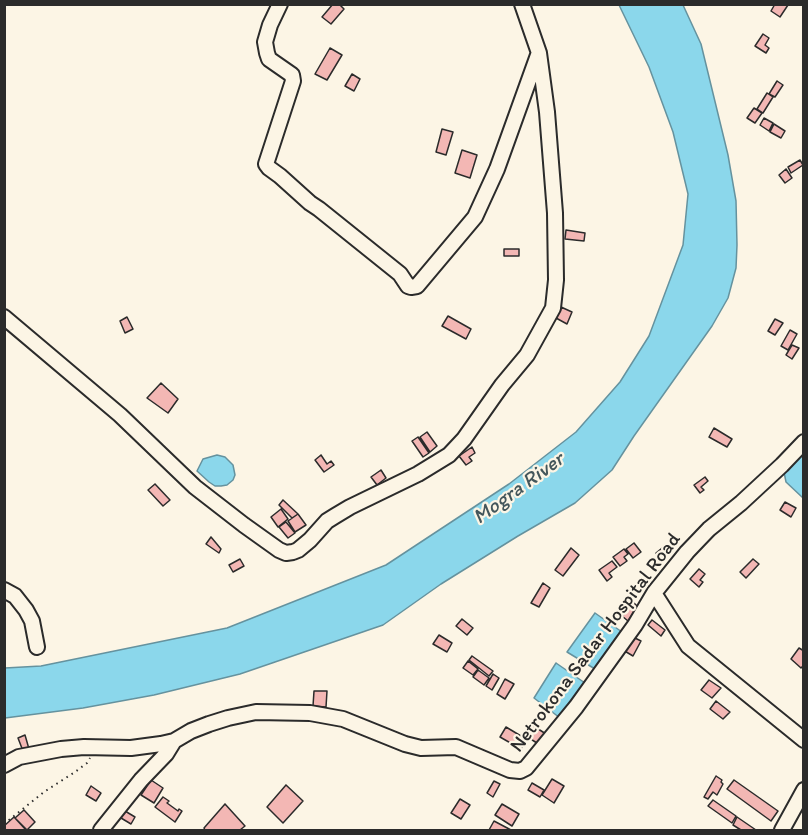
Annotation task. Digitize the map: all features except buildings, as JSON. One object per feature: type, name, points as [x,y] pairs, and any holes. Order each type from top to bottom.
[{"type":"street","points":[[280,4],[265,42],[269,60],[292,75],[293,81],[266,164],[310,203],[400,274],[411,287],[417,286],[475,217],[496,169],[538,53]]},
{"type":"street","points":[[4,316],[120,415],[195,487],[272,545],[286,553],[293,552],[310,540],[327,521],[350,507],[418,474],[448,454],[464,439],[502,385],[527,356],[553,308],[556,280],[555,213],[548,112],[538,53],[522,4]]},
{"type":"street","name":"Netrokona Sadar Hospital Road","points":[[4,765],[19,757],[61,748],[131,748],[161,744],[174,741],[209,724],[256,712],[310,713],[343,719],[405,744],[421,748],[456,747],[497,766],[520,771],[536,758],[576,707],[635,625],[654,593],[687,552],[804,442]]},
{"type":"street","points":[[4,590],[15,596],[26,610],[32,621],[37,647]]},
{"type":"street","points":[[654,593],[688,646],[804,740]]},
{"type":"street","points":[[101,831],[141,780],[166,754],[174,741]]},
{"type":"street","points":[[782,831],[804,790]]},
{"type":"path","points":[[4,824],[44,792],[87,763],[95,747]]},
{"type":"water","name":"Mogra River","points":[[619,5],[683,5],[701,44],[728,155],[736,201],[737,245],[736,268],[728,298],[712,326],[612,470],[575,503],[441,584],[383,625],[240,674],[154,695],[83,708],[5,718],[5,668],[41,666],[227,628],[386,565],[509,484],[576,432],[620,382],[649,336],[683,245],[688,194],[673,132],[649,67]]},
{"type":"water","points":[[217,455],[225,457],[233,465],[235,475],[227,485],[215,486],[197,471],[203,459]]},
{"type":"water","points":[[803,456],[803,498],[786,482],[784,472],[795,459]]},
{"type":"water","points":[[595,613],[622,632],[595,669],[567,652]]},
{"type":"water","points":[[556,663],[585,683],[560,718],[534,698]]}]
